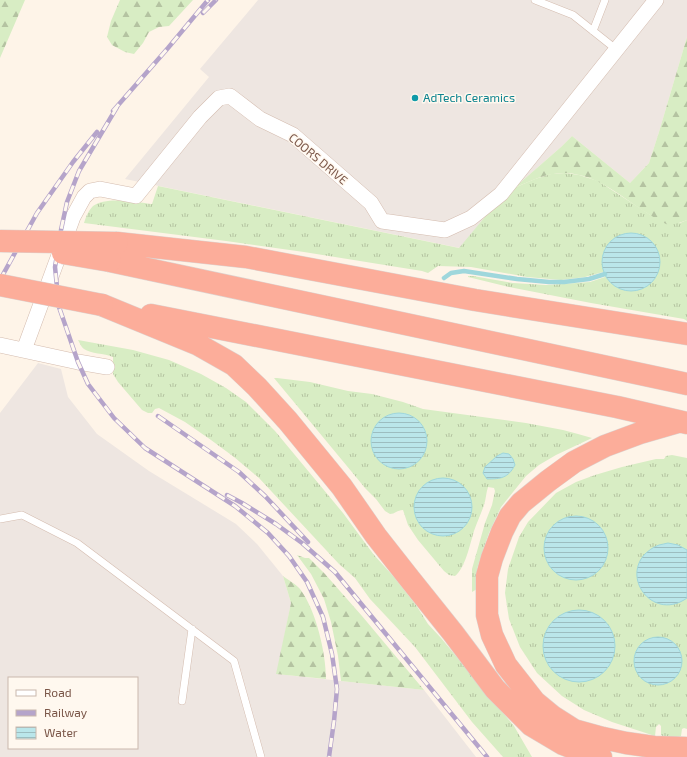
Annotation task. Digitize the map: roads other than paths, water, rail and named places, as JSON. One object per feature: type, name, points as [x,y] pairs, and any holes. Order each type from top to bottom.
[{"type":"highway","points":[[0,242],[113,252],[246,257],[475,300],[687,334]]},
{"type":"highway","points":[[113,252],[687,384]]},
{"type":"highway","points":[[0,285],[609,405],[684,422]]},
{"type":"highway","points":[[102,305],[197,344],[234,365],[257,387],[293,427],[342,487],[376,536],[496,689],[531,725],[563,744],[590,755],[601,757]]},
{"type":"highway","points":[[684,422],[640,433],[605,446],[574,462],[521,503],[510,516],[492,558],[487,576],[487,615],[492,635],[506,665],[534,702],[552,716],[574,730],[603,738],[654,747],[687,748]]},
{"type":"street","name":"COORS DRIVE","points":[[24,350],[74,217],[84,197],[90,191],[100,189],[136,196],[200,117],[219,98],[230,96],[260,119],[293,136],[371,203],[382,221],[445,230],[471,218],[501,194],[656,0]]},
{"type":"street","points":[[0,345],[107,367]]},
{"type":"lane","points":[[535,0],[572,15],[617,50]]},
{"type":"lane","points":[[594,31],[605,0]]},
{"type":"lane","points":[[0,519],[22,515],[77,543],[234,661],[261,757]]},
{"type":"lane","points":[[182,701],[192,629]]},
{"type":"water","points":[[631,233],[642,235],[655,246],[658,251],[660,262],[658,273],[647,286],[642,289],[631,291],[620,289],[607,278],[604,273],[602,262],[604,251],[615,238],[620,235]]},
{"type":"water","points":[[394,413],[404,413],[419,421],[425,430],[427,441],[425,452],[419,461],[404,469],[394,469],[383,464],[376,457],[371,446],[371,436],[376,425],[383,418]]},
{"type":"water","points":[[503,453],[509,454],[515,465],[510,473],[504,477],[487,479],[483,473],[485,467],[497,456]]},
{"type":"water","points":[[437,478],[449,478],[464,486],[472,501],[472,513],[464,528],[449,536],[437,536],[422,528],[414,513],[414,501],[422,486]]},
{"type":"water","points":[[576,516],[594,522],[602,530],[608,548],[602,566],[594,574],[576,580],[558,574],[550,566],[544,548],[550,530],[558,522]]},
{"type":"water","points":[[668,543],[678,545],[687,550],[687,598],[675,604],[664,605],[645,595],[637,576],[638,565],[644,555],[655,547]]},
{"type":"water","points":[[579,610],[599,616],[609,626],[615,646],[609,666],[599,676],[579,682],[559,676],[549,666],[543,646],[549,626],[559,616]]},
{"type":"water","points":[[658,637],[667,639],[675,644],[680,652],[682,661],[680,670],[675,678],[667,683],[658,685],[649,683],[641,678],[636,670],[634,661],[636,652],[641,644],[649,639]]},
{"type":"waterway","points":[[444,278],[451,273],[464,271],[517,279],[564,282],[589,279],[605,274]]},
{"type":"railway","points":[[113,111],[208,0]]},
{"type":"railway","points":[[203,13],[216,0]]},
{"type":"railway","points":[[117,107],[79,171],[67,202],[55,267],[59,307],[78,362],[88,384],[114,418],[145,448],[235,506],[268,533],[289,556],[307,582],[323,617],[332,654],[337,689],[329,757]]},
{"type":"railway","points":[[0,280],[37,213],[73,162],[97,132]]},
{"type":"railway","points":[[158,416],[239,472],[265,496],[308,542]]},
{"type":"railway","points":[[227,495],[276,524],[302,543],[335,572],[487,757]]},
{"type":"place","name":"AdTech Ceramics","points":[[415,98]]}]
